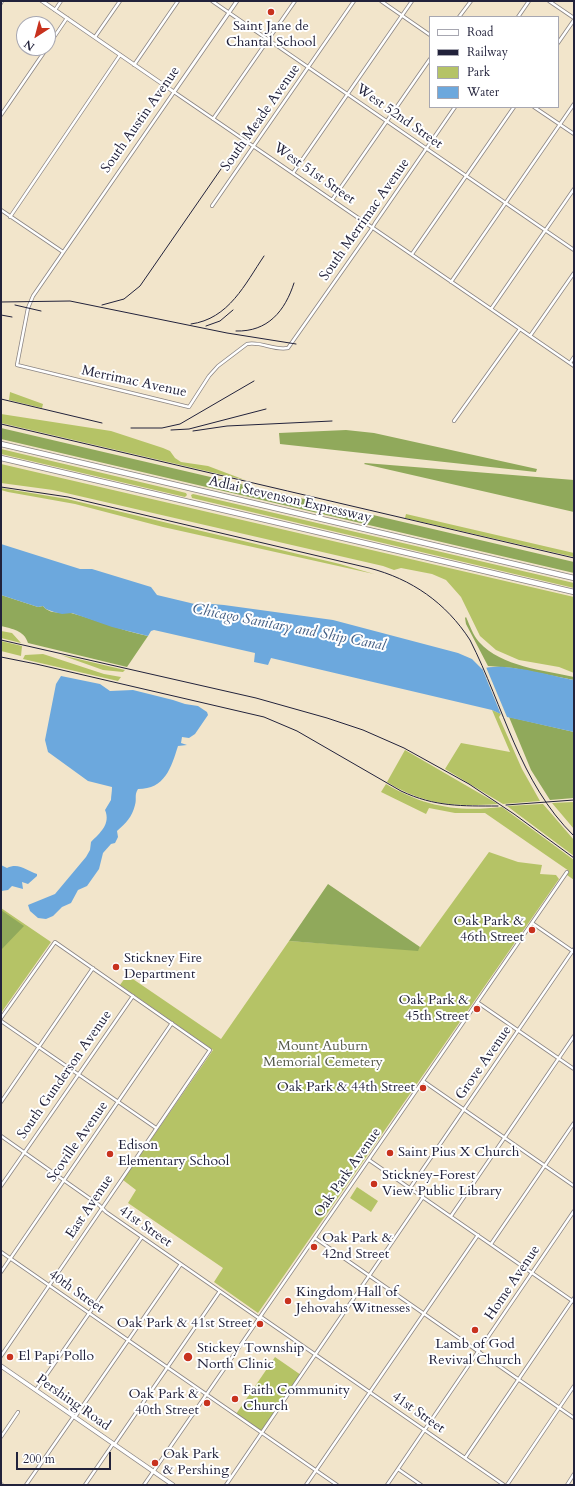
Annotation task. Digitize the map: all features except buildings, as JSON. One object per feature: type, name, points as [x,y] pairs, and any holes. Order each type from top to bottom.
[{"type":"highway","name":"Adlai Stevenson Expressway","points":[[1,444],[574,578]]},
{"type":"highway","name":"Adlai Stevenson Expressway","points":[[1,458],[574,592]]},
{"type":"main road","name":"Pershing Road","points":[[1,1366],[173,1485]]},
{"type":"street","name":"West 51st Street","points":[[42,1],[574,366]]},
{"type":"street","points":[[55,10],[61,1]]},
{"type":"street","points":[[94,37],[120,1]]},
{"type":"street","points":[[134,65],[178,1]]},
{"type":"street","name":"West 52nd Street","points":[[212,1],[574,250]]},
{"type":"street","name":"South Austin Avenue","points":[[17,365],[31,301],[63,252],[237,1]]},
{"type":"street","points":[[214,119],[295,1]]},
{"type":"street","name":"South Meade Avenue","points":[[212,206],[354,1]]},
{"type":"street","points":[[381,1],[429,34]]},
{"type":"street","points":[[293,173],[412,1]]},
{"type":"street","points":[[461,16],[471,1]]},
{"type":"street","points":[[519,16],[529,1]]},
{"type":"street","points":[[549,1],[574,19],[559,42]]},
{"type":"street","points":[[56,34],[67,18]]},
{"type":"street","points":[[10,217],[120,55]]},
{"type":"street","points":[[1,115],[41,56]]},
{"type":"street","points":[[332,200],[429,60]]},
{"type":"street","points":[[451,282],[574,104]]},
{"type":"street","name":"South Merrimac Avenue","points":[[291,344],[455,108]]},
{"type":"street","points":[[412,254],[513,108]]},
{"type":"street","points":[[535,108],[574,134]]},
{"type":"street","points":[[491,309],[574,189]]},
{"type":"street","points":[[1,210],[63,252]]},
{"type":"street","points":[[530,336],[574,273]]},
{"type":"street","points":[[454,421],[520,329]]},
{"type":"street","name":"Merrimac Avenue","points":[[17,365],[189,407],[213,371],[247,344],[253,343],[284,349],[288,348],[291,344]]},
{"type":"street","points":[[570,363],[574,357]]},
{"type":"street","name":"Oak Park Avenue","points":[[144,1485],[370,1160],[567,872]]},
{"type":"street","points":[[532,923],[573,951]]},
{"type":"street","points":[[156,1128],[1,1019],[54,942],[172,1023]]},
{"type":"street","name":"Grove Avenue","points":[[410,1188],[573,951]]},
{"type":"street","points":[[1,1102],[93,968]]},
{"type":"street","name":"South Gunderson Avenue","points":[[1,1186],[133,996]]},
{"type":"street","points":[[477,1002],[574,1069]]},
{"type":"street","name":"East Avenue","points":[[1,1356],[210,1050],[172,1023]]},
{"type":"street","name":"Scoville Avenue","points":[[1,1272],[172,1023]]},
{"type":"street","points":[[451,1216],[574,1036]]},
{"type":"street","points":[[423,1081],[574,1186]]},
{"type":"street","points":[[491,1244],[574,1123]]},
{"type":"street","name":"41st Street","points":[[1,1136],[220,1291],[506,1485]]},
{"type":"street","points":[[370,1160],[573,1300],[465,1458]]},
{"type":"street","points":[[226,1485],[423,1197]]},
{"type":"street","name":"Home Avenue","points":[[387,1485],[574,1211]]},
{"type":"street","points":[[306,1485],[478,1235]]},
{"type":"street","points":[[36,1390],[142,1237]]},
{"type":"street","points":[[315,1238],[574,1418]]},
{"type":"street","name":"40th Street","points":[[1,1252],[337,1485]]},
{"type":"street","points":[[26,1485],[181,1264]]},
{"type":"street","points":[[85,1485],[168,1368],[220,1291]]},
{"type":"street","points":[[506,1485],[574,1386]]},
{"type":"street","points":[[1,1437],[18,1412]]},
{"type":"street","points":[[398,1469],[421,1485]]},
{"type":"street","points":[[566,1485],[574,1474]]},
{"type":"green space","points":[[10,392],[43,404],[42,408],[9,400]]},
{"type":"green space","points":[[1,414],[111,431],[170,451],[175,458],[181,462],[208,466],[245,480],[1,423]]},
{"type":"green space","points":[[1,428],[574,562],[574,573],[1,439]]},
{"type":"green space","points":[[346,430],[374,433],[537,469],[536,472],[280,444],[279,433]]},
{"type":"green space","points":[[1,449],[174,490],[186,493],[187,495],[185,497],[1,454]]},
{"type":"green space","points":[[1,464],[574,597],[574,673],[559,667],[519,660],[496,650],[480,636],[461,597],[446,580],[432,574],[401,568],[394,570],[383,566],[53,490],[1,483]]},
{"type":"green space","points":[[364,464],[574,480],[574,512]]},
{"type":"green space","points":[[1,488],[67,499],[340,564],[374,574],[163,527],[75,504],[8,492],[1,490]]},
{"type":"green space","points":[[193,494],[574,583],[574,588],[192,498],[191,495]]},
{"type":"green space","points":[[406,514],[574,553],[574,557],[405,518]]},
{"type":"green space","points":[[1,595],[38,607],[43,606],[53,612],[71,613],[148,636],[127,667],[28,643],[24,635],[21,633],[1,626]]},
{"type":"green space","points":[[466,617],[479,642],[499,657],[524,666],[574,677],[574,680],[513,668],[488,666],[466,624]]},
{"type":"green space","points":[[1,631],[12,633],[21,643],[1,638]]},
{"type":"green space","points":[[1,641],[22,646],[21,656],[1,651]]},
{"type":"green space","points":[[43,654],[104,674],[121,677],[118,681],[23,659],[25,655]]},
{"type":"green space","points":[[61,655],[125,670],[123,672],[103,670]]},
{"type":"green space","points":[[492,710],[501,714],[499,717],[522,769],[540,801],[503,804],[445,769],[461,743],[510,752]]},
{"type":"green space","points":[[509,717],[574,732],[574,798],[550,800],[531,770]]},
{"type":"green space","points":[[405,750],[498,804],[467,805],[440,803],[414,796],[387,782]]},
{"type":"green space","points":[[386,784],[414,798],[442,806],[470,809],[502,807],[574,860],[574,880],[567,875],[569,871],[485,813],[455,813],[429,808],[426,814],[381,792]]},
{"type":"green space","points":[[574,802],[574,829],[552,803]]},
{"type":"green space","points":[[543,804],[574,840],[574,856],[507,806]]},
{"type":"green space","name":"Mount Auburn Memorial Cemetery","points":[[489,852],[518,862],[542,865],[540,874],[556,875],[559,879],[258,1313],[214,1282],[223,1268],[128,1203],[136,1190],[123,1180],[213,1050],[120,985],[127,975],[221,1039],[289,941],[418,950]]},
{"type":"green space","points":[[328,884],[420,947],[418,951],[289,941]]},
{"type":"green space","points":[[1,908],[51,942],[1,1013]]},
{"type":"green space","points":[[1,910],[24,926],[1,950]]},
{"type":"green space","points":[[357,1187],[378,1201],[371,1212],[350,1198]]},
{"type":"green space","points":[[275,1357],[301,1375],[261,1431],[236,1414]]},
{"type":"water","name":"Chicago Sanitary and Ship Canal","points":[[1,544],[80,569],[92,569],[151,587],[157,595],[203,606],[212,604],[224,605],[333,620],[458,653],[472,659],[482,669],[491,667],[514,668],[574,680],[574,732],[507,717],[492,710],[271,658],[268,665],[254,662],[255,653],[154,630],[151,631],[148,636],[112,627],[72,613],[62,614],[54,612],[43,606],[38,607],[1,595]]},
{"type":"water","points":[[61,676],[100,684],[110,691],[133,690],[198,706],[207,712],[208,715],[195,734],[189,738],[182,737],[181,743],[187,745],[178,746],[173,762],[166,776],[155,785],[138,789],[136,793],[136,803],[132,813],[117,831],[118,837],[115,843],[111,844],[103,853],[99,869],[87,886],[78,890],[71,903],[62,907],[53,916],[46,919],[38,918],[30,911],[28,905],[55,894],[86,857],[90,850],[91,842],[101,832],[106,824],[107,820],[105,810],[111,800],[112,789],[112,787],[88,781],[48,752],[45,740],[56,684]]},
{"type":"water","points":[[1,865],[7,868],[11,866],[19,866],[37,874],[37,876],[28,884],[22,882],[23,889],[12,886],[8,890],[1,891]]},
{"type":"pier","points":[[486,667],[507,717],[502,717],[482,668]]},
{"type":"railway","points":[[102,305],[124,299],[140,286],[230,156]]},
{"type":"railway","points":[[191,324],[204,321],[226,308],[243,289],[264,256]]},
{"type":"railway","points":[[236,331],[257,328],[274,318],[286,302],[294,283]]},
{"type":"railway","points":[[1,302],[70,301],[227,333],[296,344]]},
{"type":"railway","points":[[15,305],[41,311]]},
{"type":"railway","points":[[206,326],[220,321],[233,310]]},
{"type":"railway","points":[[1,315],[12,317]]},
{"type":"railway","points":[[131,428],[162,428],[180,424],[254,381]]},
{"type":"railway","points":[[1,399],[102,423]]},
{"type":"railway","points":[[171,430],[189,429],[266,409]]},
{"type":"railway","points":[[193,431],[227,426],[332,421]]},
{"type":"railway","points":[[1,424],[574,558]]},
{"type":"railway","points":[[1,487],[68,497],[369,568],[385,573],[414,586],[439,604],[461,627],[470,640],[526,768],[539,792],[555,815],[574,836]]},
{"type":"railway","points":[[1,640],[256,698],[363,730],[404,748],[469,784],[514,814],[574,858]]},
{"type":"railway","points":[[1,657],[264,717],[297,731],[401,791],[413,796],[437,803],[472,806],[498,806]]},
{"type":"railway","points":[[506,805],[574,800]]},
{"type":"place","name":"Saint Jane de Chantal School","points":[[271,12]]},
{"type":"place","name":"Oak Park & 46th Street","points":[[532,930]]},
{"type":"place","name":"Stickney Fire Department","points":[[116,967]]},
{"type":"place","name":"Oak Park & 45th Street","points":[[477,1009]]},
{"type":"place","name":"Oak Park & 44th Street","points":[[423,1088]]},
{"type":"place","name":"Saint Pius X Church","points":[[390,1153]]},
{"type":"place","name":"Edison Elementary School","points":[[110,1154]]},
{"type":"place","name":"Stickney-Forest View Public Library","points":[[374,1184]]},
{"type":"place","name":"Oak Park & 42nd Street","points":[[314,1247]]},
{"type":"place","name":"Kingdom Hall of Jehovahs Witnesses","points":[[288,1301]]},
{"type":"place","name":"Oak Park & 41st Street","points":[[260,1324]]},
{"type":"place","name":"Lamb of God Revival Church","points":[[475,1330]]},
{"type":"place","name":"El Papi Pollo","points":[[10,1357]]},
{"type":"place","name":"Stickey Township North Clinic","points":[[188,1357]]},
{"type":"place","name":"Faith Community Church","points":[[235,1399]]},
{"type":"place","name":"Oak Park & 40th Street","points":[[207,1403]]},
{"type":"place","name":"Oak Park & Pershing","points":[[155,1463]]}]
